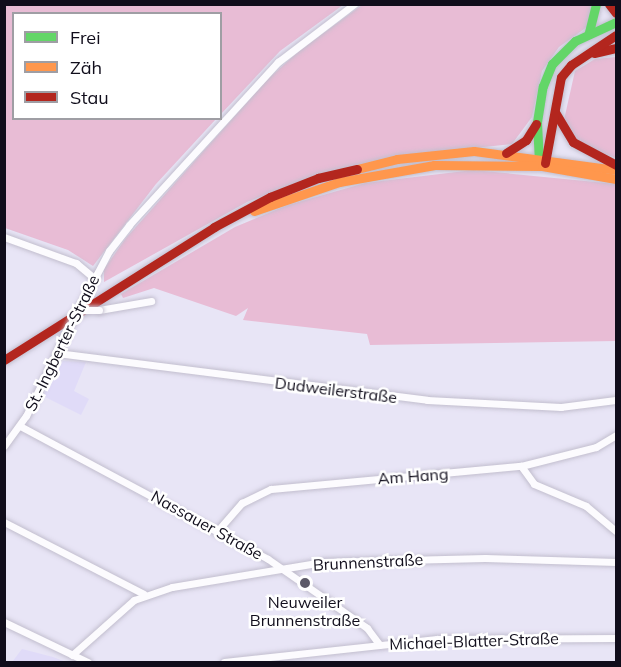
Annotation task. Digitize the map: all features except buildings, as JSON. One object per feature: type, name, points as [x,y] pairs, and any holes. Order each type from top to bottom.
[{"type":"main road","points":[[587,34],[595,21],[596,4]]},
{"type":"main road","points":[[609,4],[616,13]]},
{"type":"main road","points":[[542,166],[538,156],[537,122],[543,86],[552,64],[566,47],[587,34],[616,22]]},
{"type":"main road","points":[[542,166],[548,158],[554,107],[561,77],[588,54],[616,35]]},
{"type":"main road","points":[[588,54],[616,48]]},
{"type":"main road","points":[[554,107],[573,142],[616,167]]},
{"type":"main road","points":[[504,153],[526,140],[537,122]]},
{"type":"main road","points":[[4,360],[213,227],[292,187],[355,168],[444,153],[504,153],[616,167]]},
{"type":"main road","points":[[213,227],[304,192],[382,172],[463,164],[542,166],[616,179]]},
{"type":"street","name":"St.-Ingberter-Straße","points":[[4,446],[20,426],[93,278],[117,239],[264,76],[322,25],[354,4]]},
{"type":"street","points":[[4,237],[76,263],[93,278]]},
{"type":"street","points":[[78,310],[99,310],[151,301]]},
{"type":"street","name":"Dudweilerstraße","points":[[57,353],[427,400],[561,407],[616,400]]},
{"type":"street","name":"Nassauer Straße","points":[[20,426],[219,529],[285,570],[367,628],[380,645]]},
{"type":"street","name":"Am Hang","points":[[219,529],[243,503],[271,489],[521,466],[571,455],[616,435]]},
{"type":"street","points":[[521,466],[534,484],[586,506],[616,531]]},
{"type":"street","points":[[4,522],[144,594]]},
{"type":"street","name":"Brunnenstraße","points":[[72,655],[121,609],[144,594],[322,562],[418,559],[616,562]]},
{"type":"street","points":[[4,622],[88,663]]},
{"type":"street","name":"Michael-Blatter-Straße","points":[[224,663],[380,645],[468,638],[616,638]]},
{"type":"shaded area","points":[[5,4],[343,4],[280,51],[222,113],[222,12],[12,12],[12,120],[215,120],[156,184],[93,266],[68,250],[5,228]]},
{"type":"shaded area","points":[[362,5],[592,5],[587,27],[559,47],[542,71],[532,117],[512,144],[398,156],[319,174],[247,202],[104,282],[104,269],[126,238],[267,80],[299,51]]},
{"type":"shaded area","points":[[616,57],[616,158],[586,147],[574,138],[564,120],[575,71],[595,59]]},
{"type":"shaded area","points":[[473,170],[616,184],[616,341],[370,345],[367,334],[243,320],[248,308],[236,316],[154,288],[123,298],[121,294],[235,227],[288,205],[365,183]]},
{"type":"shaded area","points":[[63,361],[86,362],[74,391],[89,399],[81,415],[43,396]]},
{"type":"shaded area","points":[[22,649],[53,657],[66,662],[12,662]]},
{"type":"traffic: fast","points":[[589,32],[596,4]]},
{"type":"traffic: fast","points":[[539,162],[537,122],[543,86],[552,64],[575,41],[616,22]]},
{"type":"traffic: slow","points":[[357,169],[397,159],[474,151],[616,170]]},
{"type":"traffic: slow","points":[[254,211],[339,182],[434,165],[542,166],[616,179]]},
{"type":"traffic: jam","points":[[609,4],[616,13]]},
{"type":"traffic: jam","points":[[545,163],[561,77],[571,65],[616,35]]},
{"type":"traffic: jam","points":[[594,53],[616,48]]},
{"type":"traffic: jam","points":[[555,112],[573,142],[616,165]]},
{"type":"traffic: jam","points":[[506,153],[526,140],[536,124]]},
{"type":"traffic: jam","points":[[4,360],[214,227],[270,197],[318,178],[357,169]]},
{"type":"place","name":"Neuweiler Brunnenstraße","points":[[305,583]]}]
